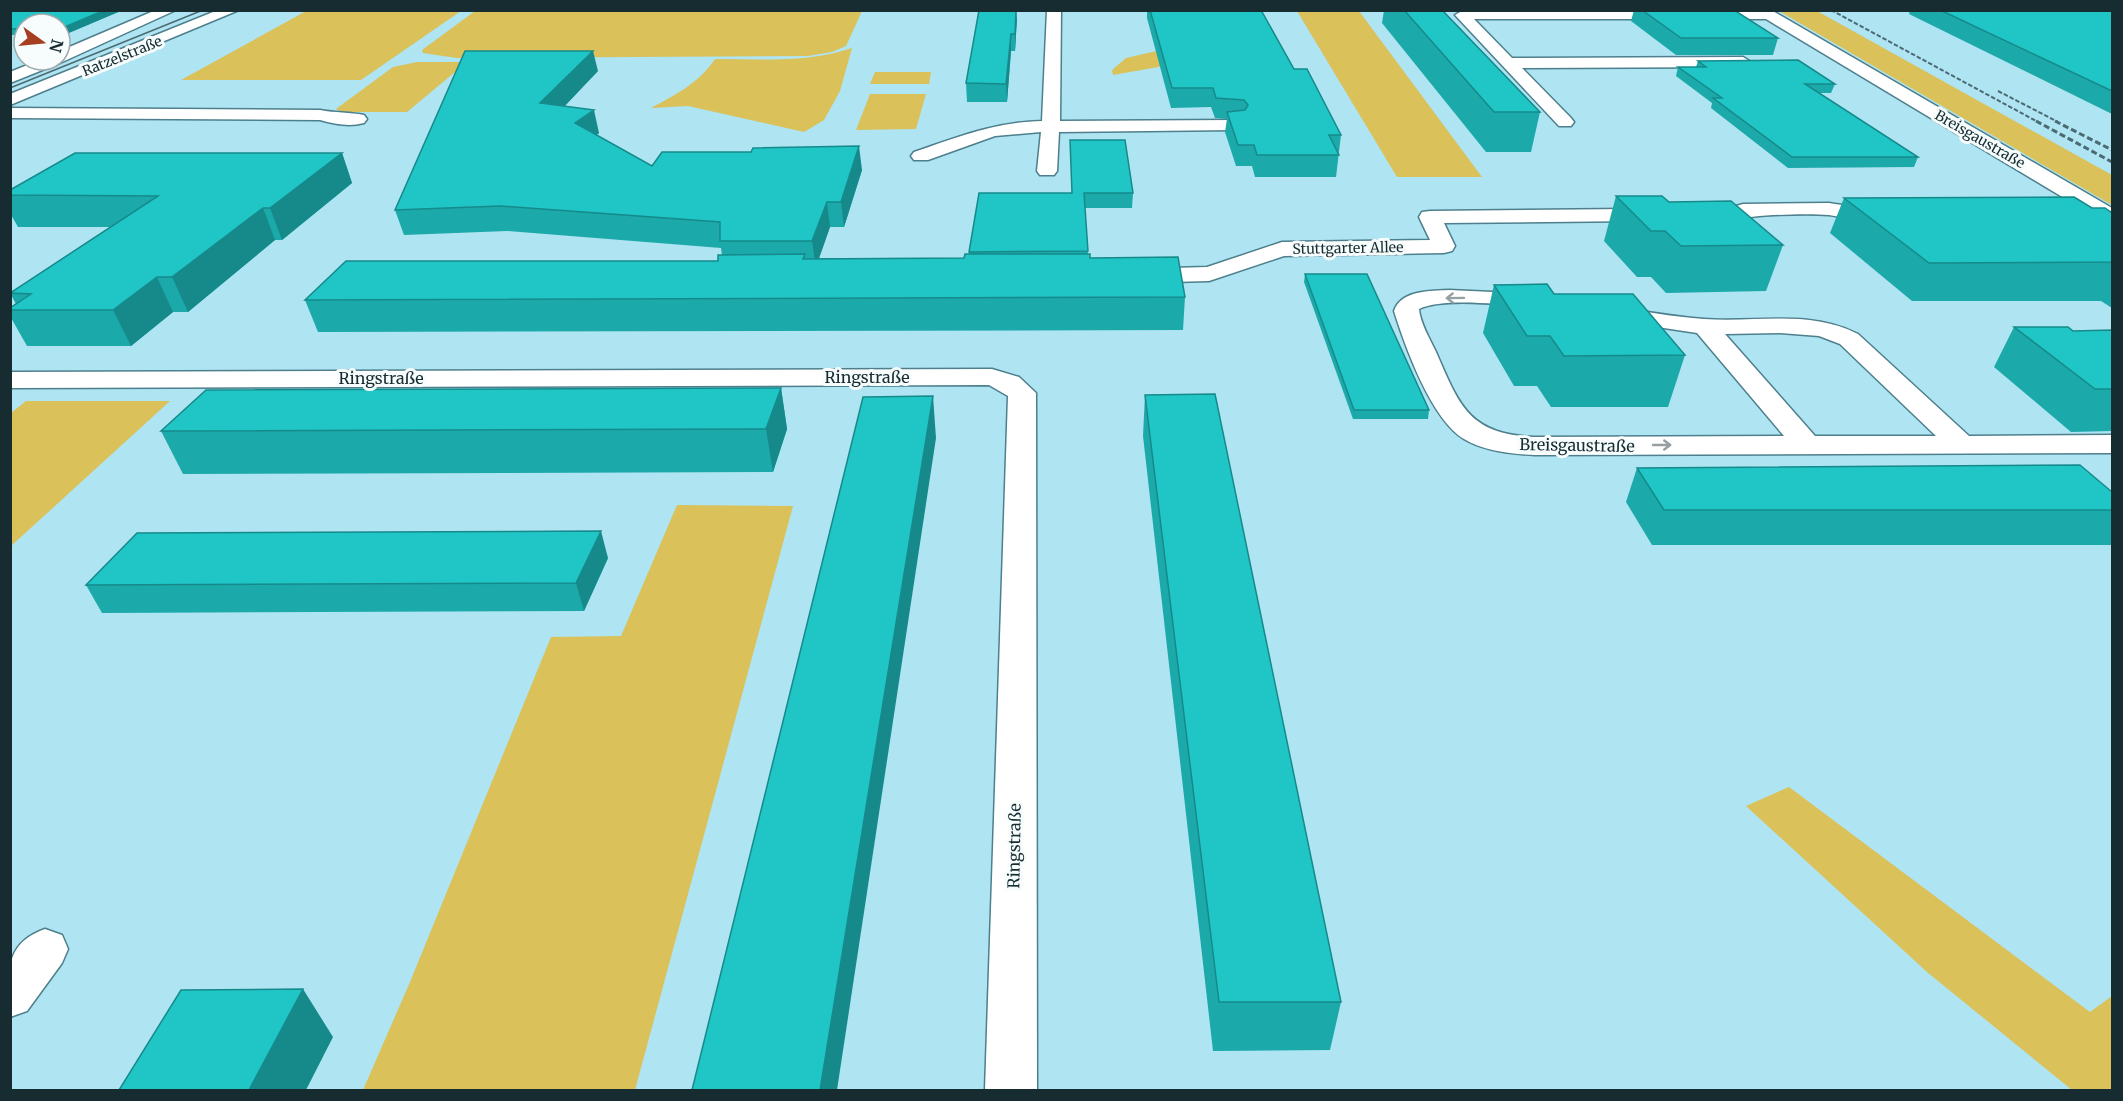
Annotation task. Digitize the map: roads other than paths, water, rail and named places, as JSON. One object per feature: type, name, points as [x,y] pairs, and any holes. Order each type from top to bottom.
[{"type":"street","name":"Ratzelstraße","points":[[72,52],[169,10]]},
{"type":"street","name":"Ratzelstraße","points":[[10,100],[199,25],[231,10]]},
{"type":"street","points":[[1047,171],[1054,10]]},
{"type":"street","name":"Breisgaustraße","points":[[1565,122],[1462,15],[1764,13],[2112,217]]},
{"type":"street","name":"Ratzelstraße","points":[[138,23],[199,25]]},
{"type":"street","points":[[1508,63],[1759,62]]},
{"type":"street","points":[[1814,62],[1847,62]]},
{"type":"street","points":[[10,78],[25,72]]},
{"type":"street","points":[[10,113],[320,115],[339,119],[358,119]]},
{"type":"street","points":[[921,156],[992,131],[1020,127],[1235,125]]},
{"type":"street","name":"Stuttgarter Allee","points":[[1118,276],[1209,274],[1282,249],[1444,246],[1430,217],[1731,214],[1743,210],[1829,209],[1845,213],[1904,213]]},
{"type":"street","name":"Breisgaustraße","points":[[1562,305],[1503,298],[1434,298],[1412,301],[1406,311],[1455,416],[1469,430],[1486,438],[1509,444],[1535,446],[2112,444]]},
{"type":"street","points":[[1595,311],[1658,322],[1706,327],[1850,325],[1849,339],[1961,444]]},
{"type":"street","points":[[1706,327],[1808,445]]},
{"type":"street","name":"Ringstraße","points":[[10,380],[992,377],[1009,383],[1022,393],[1011,1090]]},
{"type":"street","points":[[10,996],[45,949]]},
{"type":"tram line","points":[[10,88],[203,10]]},
{"type":"railway","points":[[1831,10],[2038,122]]},
{"type":"railway","points":[[1998,91],[2058,122]]},
{"type":"railway","points":[[2036,121],[2112,162]]},
{"type":"railway","points":[[2055,121],[2112,150]]}]
